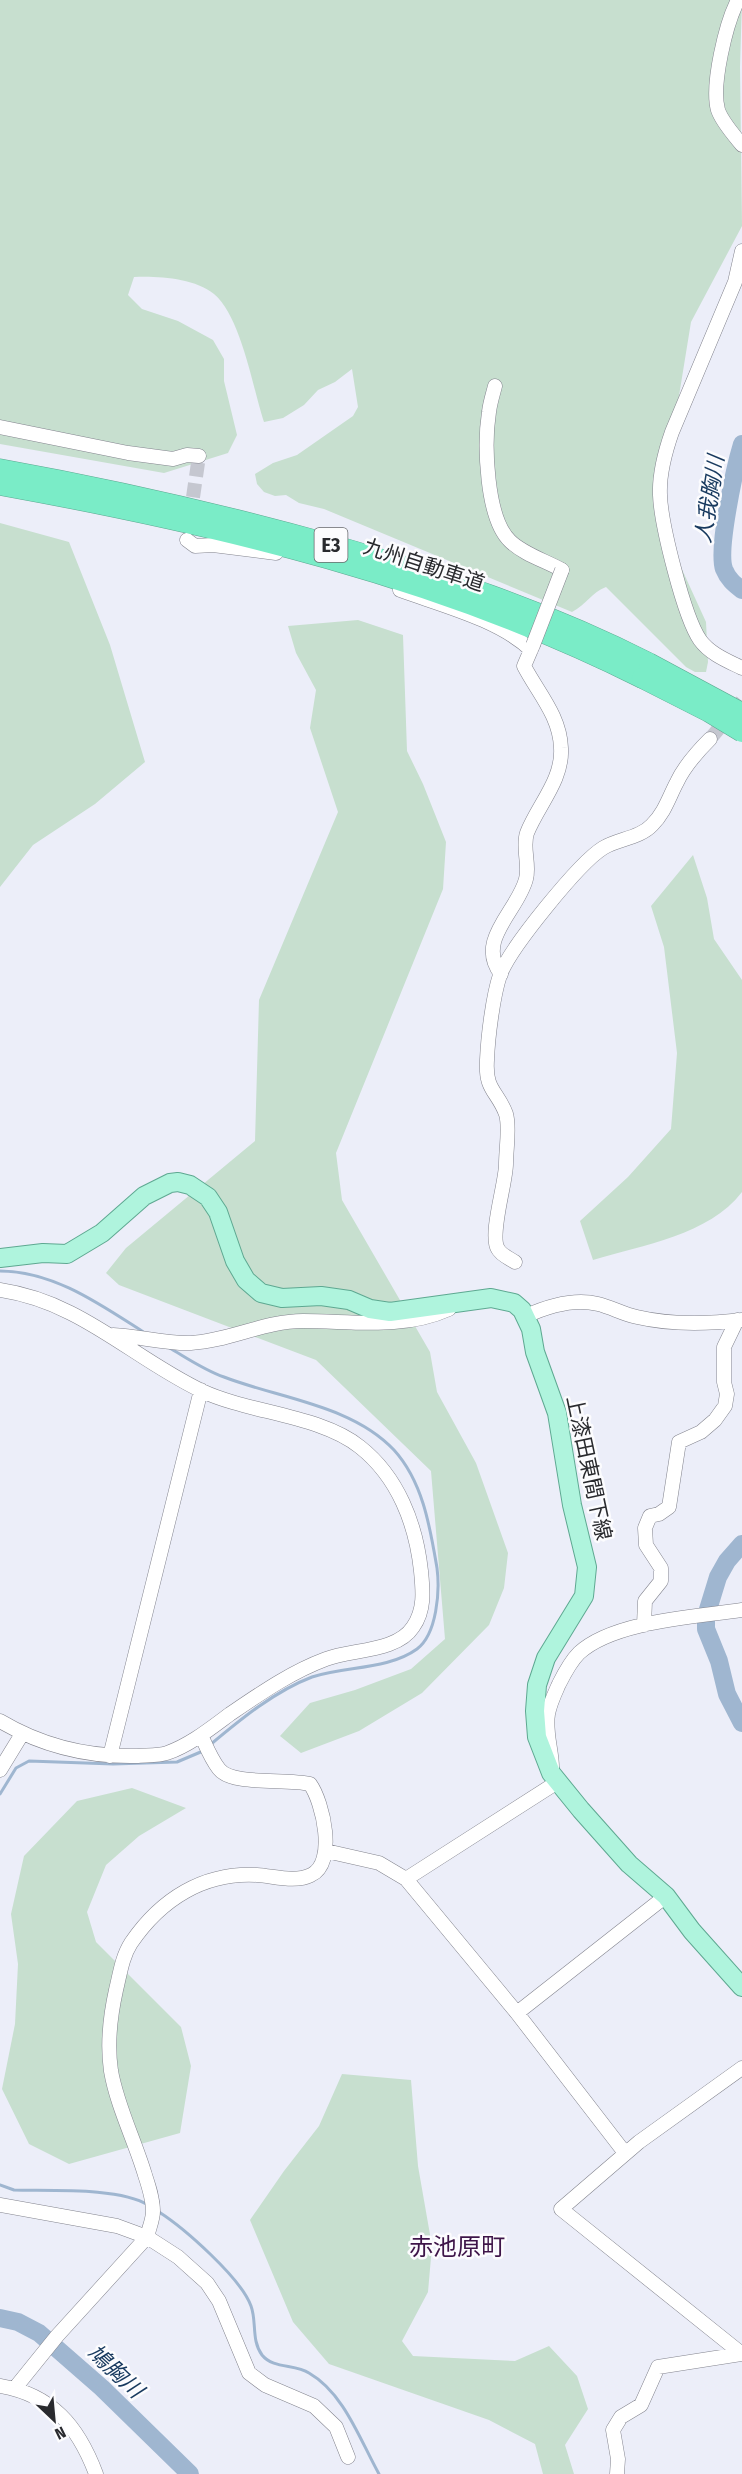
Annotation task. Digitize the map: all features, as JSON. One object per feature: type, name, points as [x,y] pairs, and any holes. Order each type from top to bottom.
[{"type":"highway","name":"九州自動車道","points":[[0,469],[264,526],[404,566],[523,607],[619,648],[645,670],[742,732]]},
{"type":"highway","name":"九州自動車道","points":[[0,485],[147,514],[261,540],[400,580],[518,621],[645,670],[742,712]]},
{"type":"main road","points":[[0,1258],[43,1253],[67,1254],[102,1233],[144,1196],[170,1183],[178,1182],[190,1185],[208,1197],[218,1212],[235,1261],[246,1280],[261,1293],[282,1298],[330,1297],[349,1300],[370,1309],[390,1312],[490,1298],[504,1299],[514,1303],[526,1316]]},
{"type":"main road","name":"上漆田東間下線","points":[[526,1316],[535,1352],[557,1413],[573,1505],[587,1567],[584,1596],[546,1658],[537,1685],[535,1711],[537,1737],[555,1777],[580,1810],[628,1864],[666,1896],[692,1931],[742,1987]]},
{"type":"street","points":[[738,0],[727,29],[716,96],[718,112],[742,145]]},
{"type":"street","points":[[742,251],[735,282],[672,432],[666,451],[660,495],[664,525],[686,610],[700,641],[710,650],[742,668]]},
{"type":"street","points":[[495,386],[489,413],[487,442],[491,497],[496,516],[505,535],[515,546],[562,570],[524,666],[556,720],[561,748],[560,763],[555,780],[527,834],[526,878],[523,887],[494,941],[491,956],[501,975]]},
{"type":"street","points":[[0,427],[128,453],[173,459],[187,454],[198,456]]},
{"type":"street","points":[[187,540],[195,546],[213,545],[296,556],[369,578],[494,626],[532,647]]},
{"type":"street","points":[[515,1262],[500,1252],[496,1246],[496,1229],[506,1168],[507,1116],[492,1093],[486,1077],[494,1002],[501,975],[510,955],[589,860],[604,848],[651,827],[666,808],[676,783],[689,761],[710,739]]},
{"type":"street","points":[[0,1290],[23,1293],[73,1313],[201,1390],[242,1406],[331,1431],[357,1444],[376,1460],[392,1482],[411,1518],[424,1594],[421,1612],[407,1635],[384,1647],[358,1650],[327,1659],[286,1677],[201,1735],[168,1753],[110,1756],[79,1753],[22,1734],[0,1721]]},
{"type":"street","points":[[112,1335],[191,1343],[301,1321],[359,1324],[406,1321],[437,1314],[467,1301]]},
{"type":"street","points":[[526,1316],[541,1309],[579,1301],[636,1317],[671,1322],[739,1320]]},
{"type":"street","points":[[644,1625],[645,1601],[661,1581],[661,1568],[646,1545],[645,1528],[650,1516],[659,1514],[669,1507],[679,1443],[701,1432],[725,1406],[727,1394],[724,1382],[724,1347],[739,1320]]},
{"type":"street","points":[[110,1756],[201,1390]]},
{"type":"street","points":[[406,1879],[555,1777],[547,1731],[548,1712],[565,1672],[579,1653],[597,1642],[644,1625],[742,1610]]},
{"type":"street","points":[[0,1770],[22,1734]]},
{"type":"street","points":[[15,2388],[57,2336],[147,2237],[152,2220],[151,2195],[112,2073],[108,2046],[111,2014],[124,1957],[131,1942],[166,1903],[201,1883],[230,1874],[299,1879],[313,1875],[323,1865],[326,1837],[317,1793],[310,1784],[295,1780],[239,1780],[227,1777],[214,1762],[201,1735]]},
{"type":"street","points":[[326,1851],[380,1863],[406,1879],[517,2013],[625,2153]]},
{"type":"street","points":[[517,2013],[666,1896]]},
{"type":"street","points":[[742,2068],[625,2153],[561,2207],[562,2212],[742,2354]]},
{"type":"street","points":[[0,2205],[117,2226],[147,2237],[178,2257],[207,2283],[219,2301],[249,2373],[264,2385],[314,2406],[336,2427],[348,2457]]},
{"type":"street","points":[[617,2474],[618,2458],[613,2430],[621,2417],[641,2405],[658,2367],[742,2354]]},
{"type":"street","points":[[0,2386],[29,2392],[55,2409],[77,2434],[96,2474]]},
{"type":"green space","points":[[0,0],[742,0],[740,67],[742,226],[691,322],[659,519],[706,622],[708,662],[706,672],[695,672],[686,667],[606,587],[572,612],[324,509],[299,503],[286,495],[275,496],[264,492],[257,484],[255,474],[273,463],[297,455],[353,416],[358,407],[352,369],[335,382],[318,390],[304,405],[283,418],[264,422],[245,354],[232,319],[214,294],[197,284],[165,278],[134,277],[128,295],[142,309],[178,321],[213,340],[224,359],[224,381],[237,435],[228,453],[164,473],[0,444]]},
{"type":"green space","points":[[0,523],[69,542],[110,645],[145,762],[95,804],[33,845],[0,887]]},
{"type":"green space","points":[[358,620],[403,635],[407,751],[446,842],[443,889],[336,1153],[342,1200],[430,1352],[437,1392],[476,1463],[508,1553],[504,1588],[489,1625],[422,1693],[359,1731],[301,1753],[280,1736],[310,1703],[355,1690],[411,1669],[445,1639],[431,1471],[316,1360],[119,1285],[106,1273],[126,1248],[255,1141],[259,1000],[338,812],[310,728],[316,690],[296,653],[288,626]]},
{"type":"green space","points":[[693,855],[707,898],[714,939],[742,980],[742,1192],[712,1219],[694,1228],[653,1243],[593,1260],[580,1221],[628,1177],[671,1129],[677,1053],[664,947],[651,906]]},
{"type":"green space","points":[[132,1788],[186,1808],[139,1836],[106,1865],[87,1912],[96,1942],[181,2027],[191,2066],[180,2133],[69,2164],[29,2144],[2,2089],[15,2024],[18,1964],[11,1914],[24,1856],[77,1801]]},
{"type":"green space","points":[[342,2074],[411,2080],[418,2166],[432,2246],[428,2292],[402,2341],[413,2356],[515,2361],[549,2346],[577,2376],[588,2409],[565,2445],[574,2474],[543,2474],[535,2444],[489,2420],[329,2364],[293,2322],[250,2220],[319,2126]]},
{"type":"waterway","name":"人我胸川","points":[[742,444],[728,508],[722,559],[727,576],[742,590]]},
{"type":"waterway","points":[[0,1271],[20,1273],[58,1283],[94,1301],[145,1333]]},
{"type":"waterway","points":[[168,1347],[217,1374],[314,1404],[357,1423],[377,1435],[394,1450],[404,1463],[419,1491],[428,1521],[437,1568],[436,1612],[429,1633],[417,1649],[393,1661],[312,1677],[298,1683],[259,1706],[210,1745]]},
{"type":"waterway","name":"人我胸川","points":[[742,1544],[727,1561],[718,1577],[706,1616],[706,1629],[719,1661],[727,1694],[742,1723]]},
{"type":"waterway","points":[[0,1794],[16,1768],[29,1761],[113,1764],[177,1762],[203,1751]]},
{"type":"waterway","points":[[0,2185],[14,2190],[64,2190],[120,2195],[148,2205]]},
{"type":"waterway","points":[[159,2212],[211,2255],[236,2282],[251,2306],[256,2343],[262,2355],[272,2362],[309,2373],[332,2392],[350,2418],[379,2474]]},
{"type":"waterway","name":"鳩胸川","points":[[0,2318],[18,2322],[39,2333],[102,2388],[190,2474]]},
{"type":"tunnel","points":[[190,518],[199,456]]},
{"type":"tunnel","points":[[710,739],[742,701]]},
{"type":"district","name":"赤池原町","points":[[457,2247]]}]
